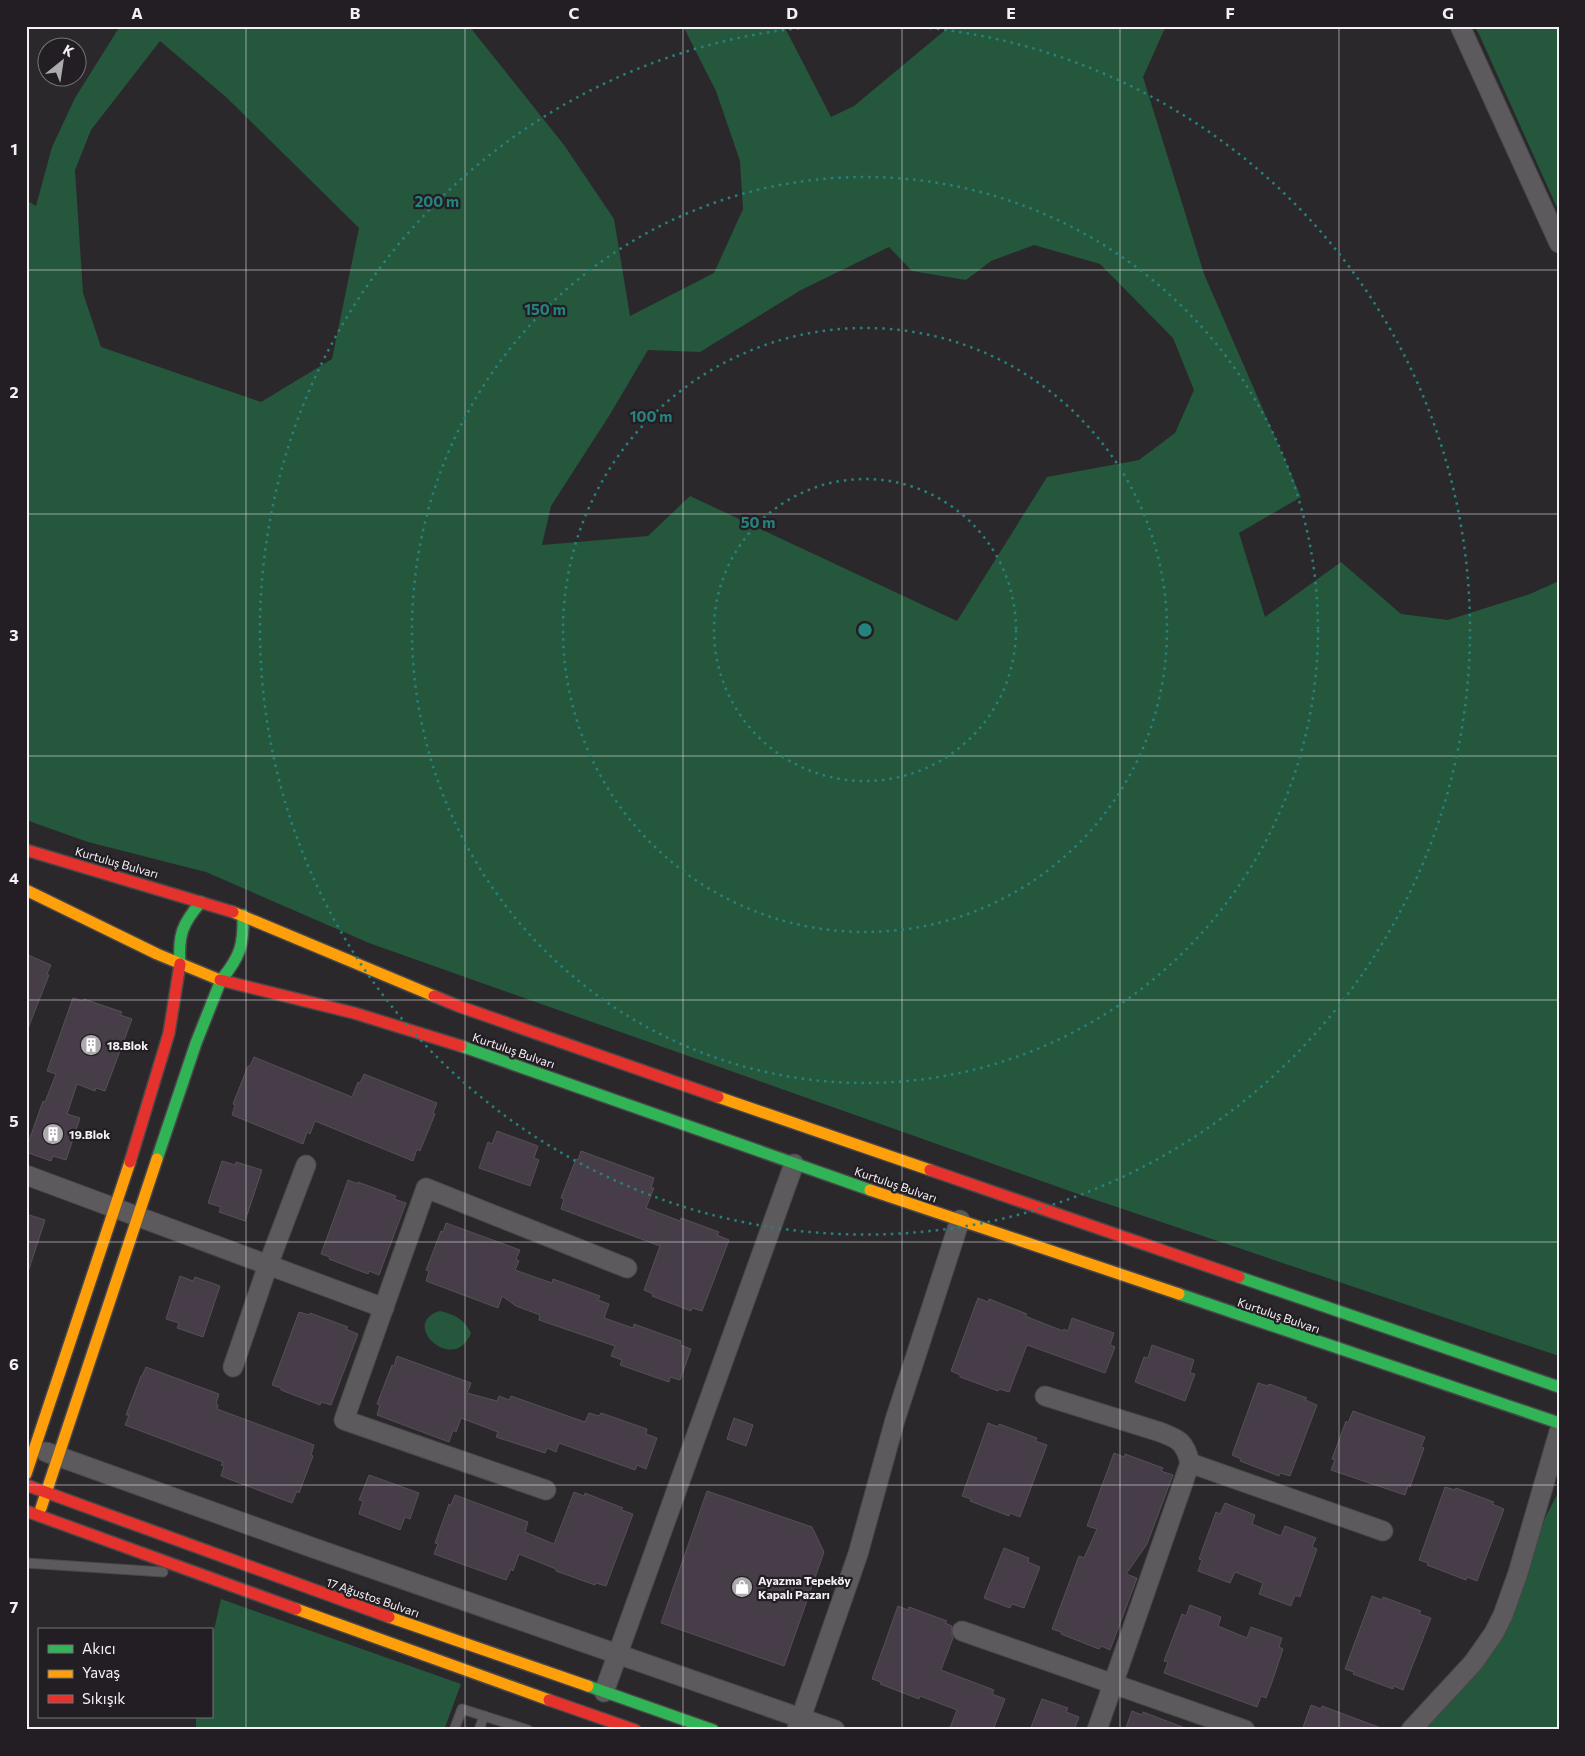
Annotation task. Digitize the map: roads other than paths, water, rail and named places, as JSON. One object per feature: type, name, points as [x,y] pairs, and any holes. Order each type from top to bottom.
[{"type":"main road","name":"Kurtuluş Bulvarı","points":[[26,850],[201,902]]},
{"type":"main road","points":[[26,890],[180,964],[221,980]]},
{"type":"main road","points":[[26,1474],[30,1446],[116,1207],[169,1034],[180,964],[178,936],[182,925],[201,902],[243,915],[244,935],[239,957],[221,980],[196,1043],[38,1516]]},
{"type":"main road","name":"Kurtuluş Bulvarı","points":[[243,915],[476,1012],[1559,1387]]},
{"type":"main road","name":"Kurtuluş Bulvarı","points":[[221,980],[354,1013],[460,1046],[794,1164],[1559,1423]]},
{"type":"main road","name":"17 Ağustos Bulvarı","points":[[26,1485],[303,1587],[713,1730]]},
{"type":"main road","points":[[26,1512],[608,1726],[634,1730]]},
{"type":"street","points":[[1460,26],[1559,243]]},
{"type":"street","points":[[604,1692],[794,1164]]},
{"type":"street","points":[[233,1367],[306,1165]]},
{"type":"street","points":[[26,1174],[384,1308]]},
{"type":"street","points":[[546,1490],[344,1420],[426,1188],[627,1268]]},
{"type":"street","points":[[799,1724],[858,1554],[895,1420],[960,1220]]},
{"type":"street","points":[[1045,1396],[1176,1438],[1183,1444],[1188,1453],[1190,1463],[1097,1730]]},
{"type":"street","points":[[1411,1730],[1479,1655],[1494,1633],[1503,1615],[1518,1573],[1559,1432]]},
{"type":"street","points":[[30,1446],[317,1550],[617,1654],[799,1724],[835,1730]]},
{"type":"street","points":[[1190,1463],[1382,1531]]},
{"type":"street","points":[[962,1631],[1245,1730]]},
{"type":"lane","points":[[26,1563],[198,1574]]},
{"type":"lane","points":[[454,1730],[462,1709],[528,1730]]},
{"type":"lane","points":[[479,1730],[484,1716]]},
{"type":"place","name":"18.Blok","points":[[91,1045]]},
{"type":"place","name":"19.Blok","points":[[53,1134]]},
{"type":"place","name":"Ayazma Tepeköy Kapalı Pazarı","points":[[742,1587]]}]
